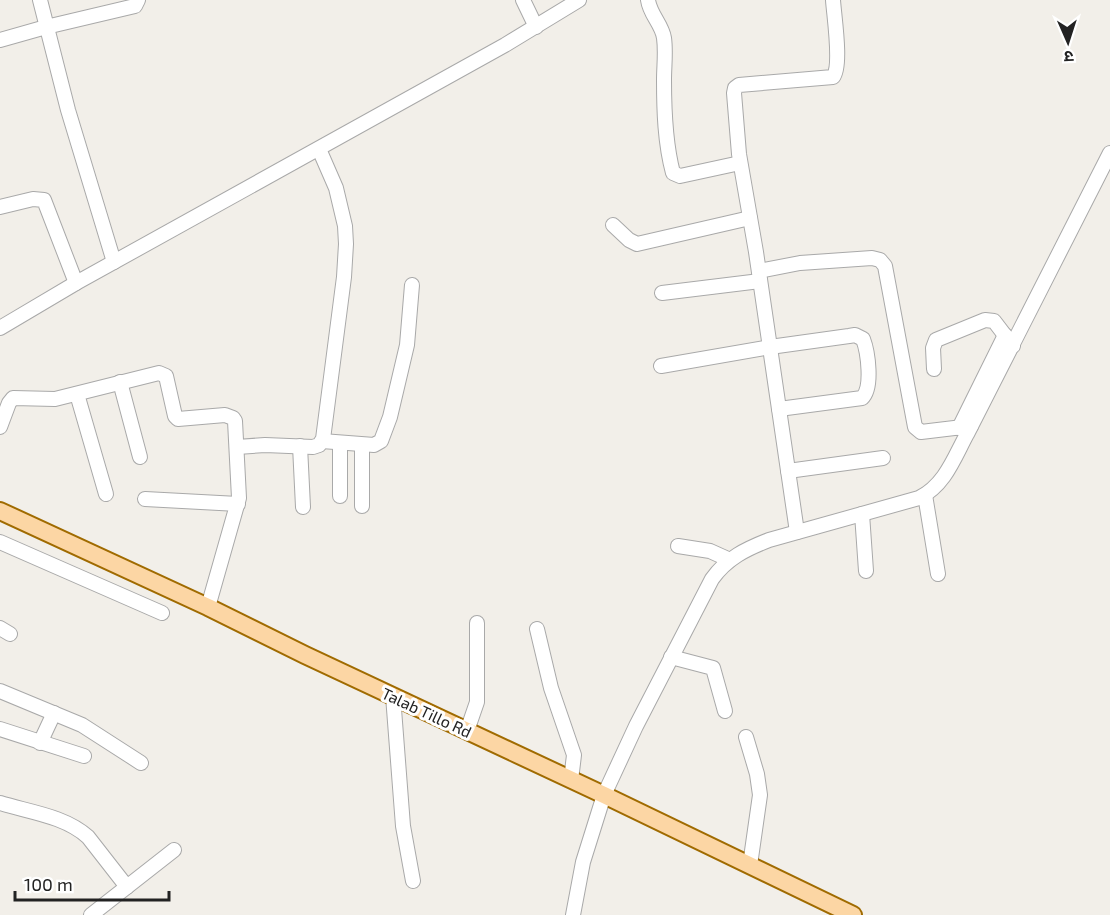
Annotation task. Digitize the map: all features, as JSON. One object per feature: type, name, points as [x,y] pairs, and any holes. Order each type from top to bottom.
[{"type":"main road","name":"Talab Tillo Rd","points":[[0,511],[208,607],[853,915]]},
{"type":"street","points":[[40,0],[76,139],[114,262]]},
{"type":"street","points":[[0,40],[135,6],[138,0]]},
{"type":"street","points":[[523,0],[536,27]]},
{"type":"street","points":[[0,328],[76,283],[536,27],[579,0]]},
{"type":"street","points":[[648,0],[664,39],[665,108],[673,173],[680,176],[740,163]]},
{"type":"street","points":[[797,532],[760,276],[740,163],[735,88],[739,85],[833,77],[836,74],[837,63],[833,0]]},
{"type":"street","points":[[237,447],[316,447],[322,441],[340,311],[346,244],[345,226],[336,188],[319,149]]},
{"type":"street","points":[[573,915],[584,862],[604,795],[672,657],[725,557],[769,540],[925,495],[937,486],[944,477],[965,427],[1008,340],[1110,153]]},
{"type":"street","points":[[0,207],[33,199],[44,200],[76,283]]},
{"type":"street","points":[[614,225],[631,242],[640,243],[750,218]]},
{"type":"street","points":[[662,293],[760,276],[812,262],[872,258],[880,260],[885,266],[915,428],[921,432],[965,427]]},
{"type":"street","points":[[322,441],[362,445],[379,444],[386,427],[407,345],[412,285]]},
{"type":"street","points":[[933,369],[933,348],[939,338],[988,319],[994,321],[1008,340]]},
{"type":"street","points":[[661,366],[855,335],[863,339],[870,386],[862,398],[779,409]]},
{"type":"street","points":[[0,427],[13,398],[55,399],[159,372],[166,376],[176,418],[181,420],[231,416],[235,421],[240,488],[238,504],[208,607]]},
{"type":"street","points":[[120,382],[140,457]]},
{"type":"street","points":[[77,394],[106,494]]},
{"type":"street","points":[[340,443],[340,496]]},
{"type":"street","points":[[362,445],[362,506]]},
{"type":"street","points":[[300,446],[303,507]]},
{"type":"street","points":[[788,471],[883,458]]},
{"type":"street","points":[[925,495],[938,574]]},
{"type":"street","points":[[145,499],[238,504]]},
{"type":"street","points":[[862,514],[866,571]]},
{"type":"street","points":[[0,542],[162,613]]},
{"type":"street","points":[[678,546],[705,550],[725,557]]},
{"type":"street","points":[[467,731],[477,702],[477,623]]},
{"type":"street","points":[[537,629],[551,688],[573,755],[571,780]]},
{"type":"street","points":[[672,657],[713,668],[725,711]]},
{"type":"street","points":[[0,691],[91,729],[141,763]]},
{"type":"street","points":[[393,696],[403,826],[413,880]]},
{"type":"street","points":[[40,743],[54,713]]},
{"type":"street","points":[[0,729],[84,756]]},
{"type":"street","points":[[746,737],[757,774],[760,795],[750,865]]},
{"type":"street","points":[[0,802],[58,820],[81,830],[127,887]]},
{"type":"street","points":[[91,915],[174,850]]}]
